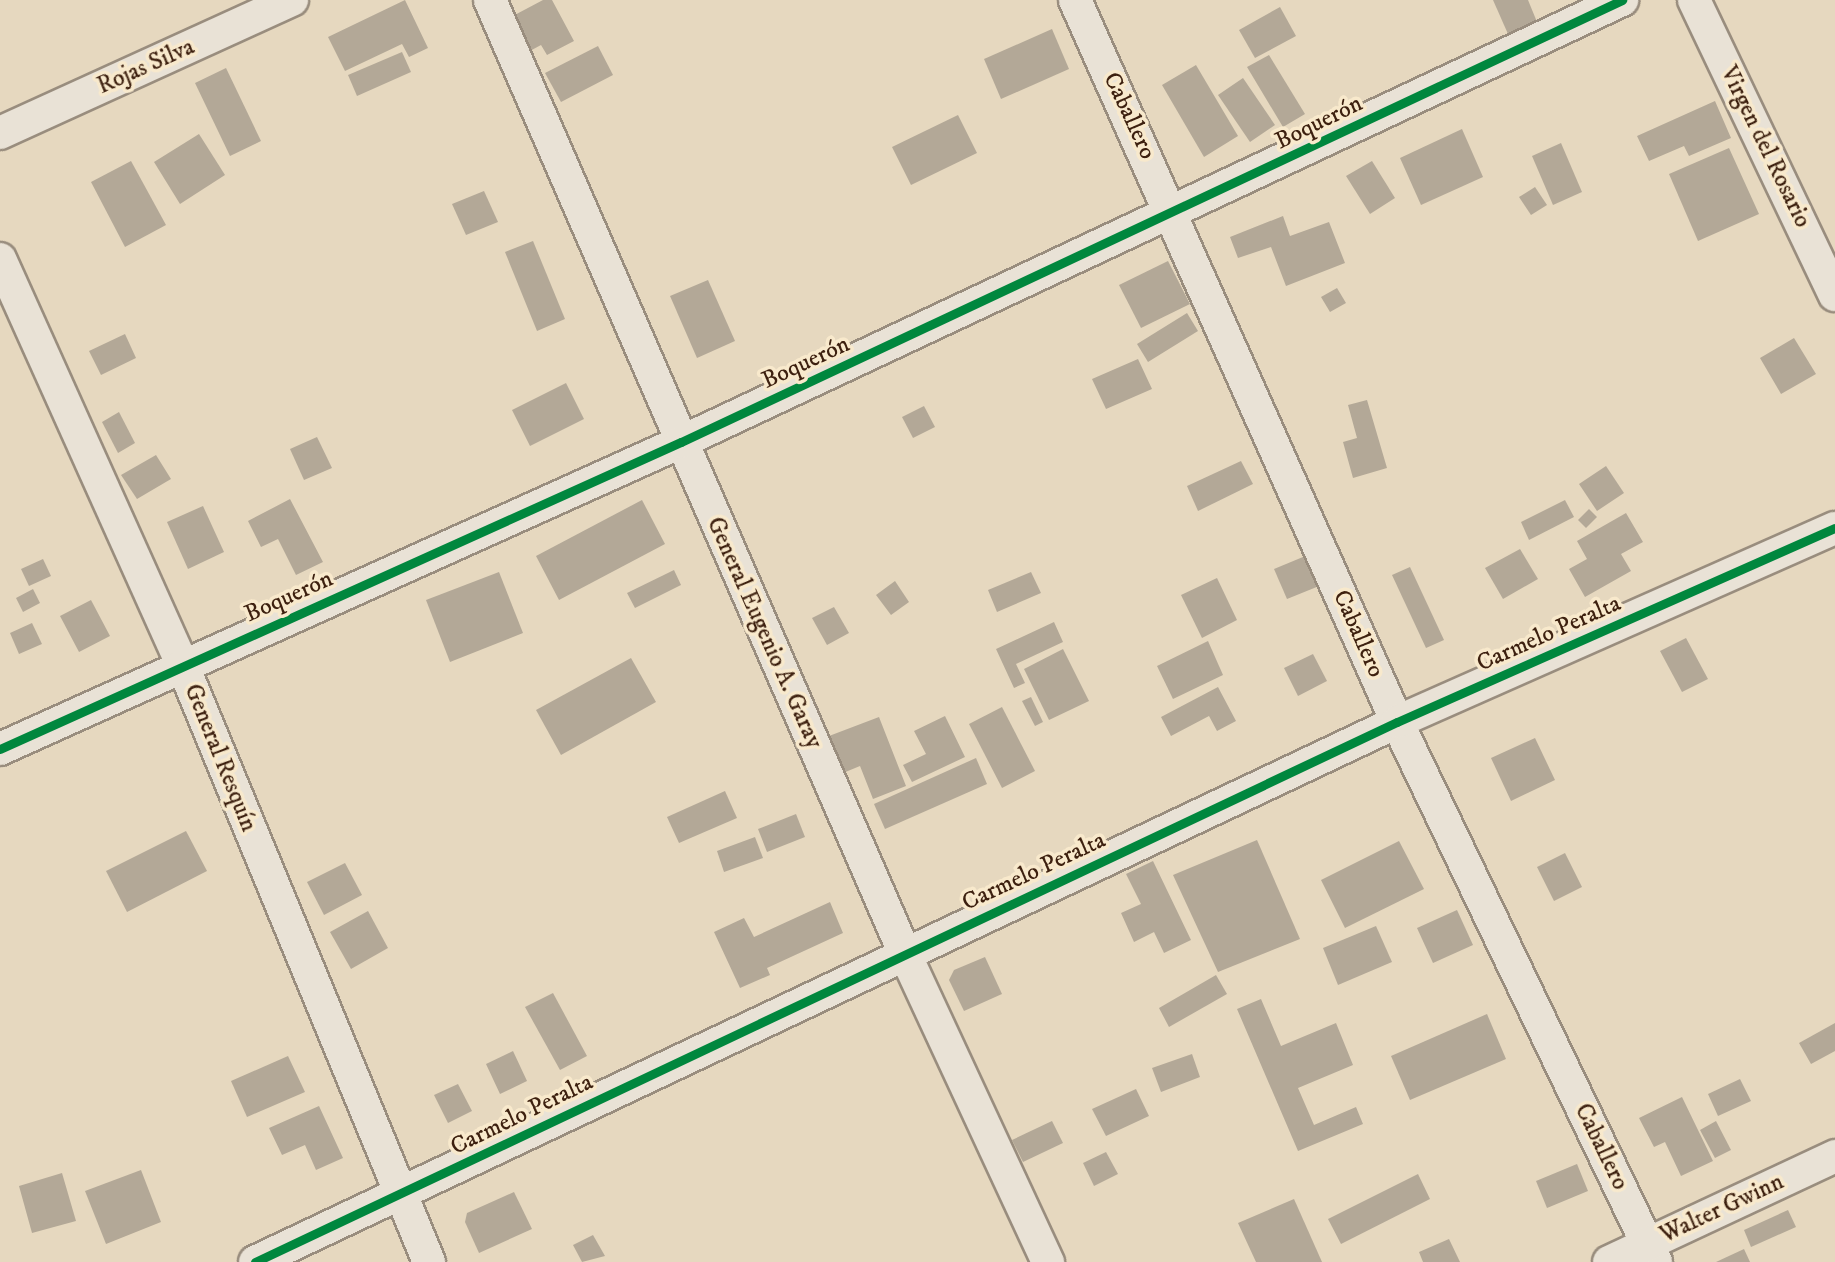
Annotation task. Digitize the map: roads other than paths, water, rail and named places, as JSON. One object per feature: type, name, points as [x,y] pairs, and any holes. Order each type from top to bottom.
[{"type":"street","name":"Rojas Silva","points":[[0,133],[292,0]]},
{"type":"street","name":"General Eugenio A. Garay","points":[[490,0],[905,954],[1048,1262]]},
{"type":"street","name":"Caballero","points":[[1075,0],[1175,214],[1396,722],[1652,1253]]},
{"type":"street","name":"Boquerón","points":[[0,749],[681,442],[1175,214],[1622,0]]},
{"type":"street","name":"Virgen del Rosario","points":[[1694,0],[1835,295]]},
{"type":"street","name":"General Resquín","points":[[0,259],[183,666],[429,1262]]},
{"type":"street","name":"Carmelo Peralta","points":[[255,1262],[1396,722],[1835,528]]},
{"type":"street","name":"Walter Gwinn","points":[[1609,1262],[1652,1253],[1835,1156]]}]
